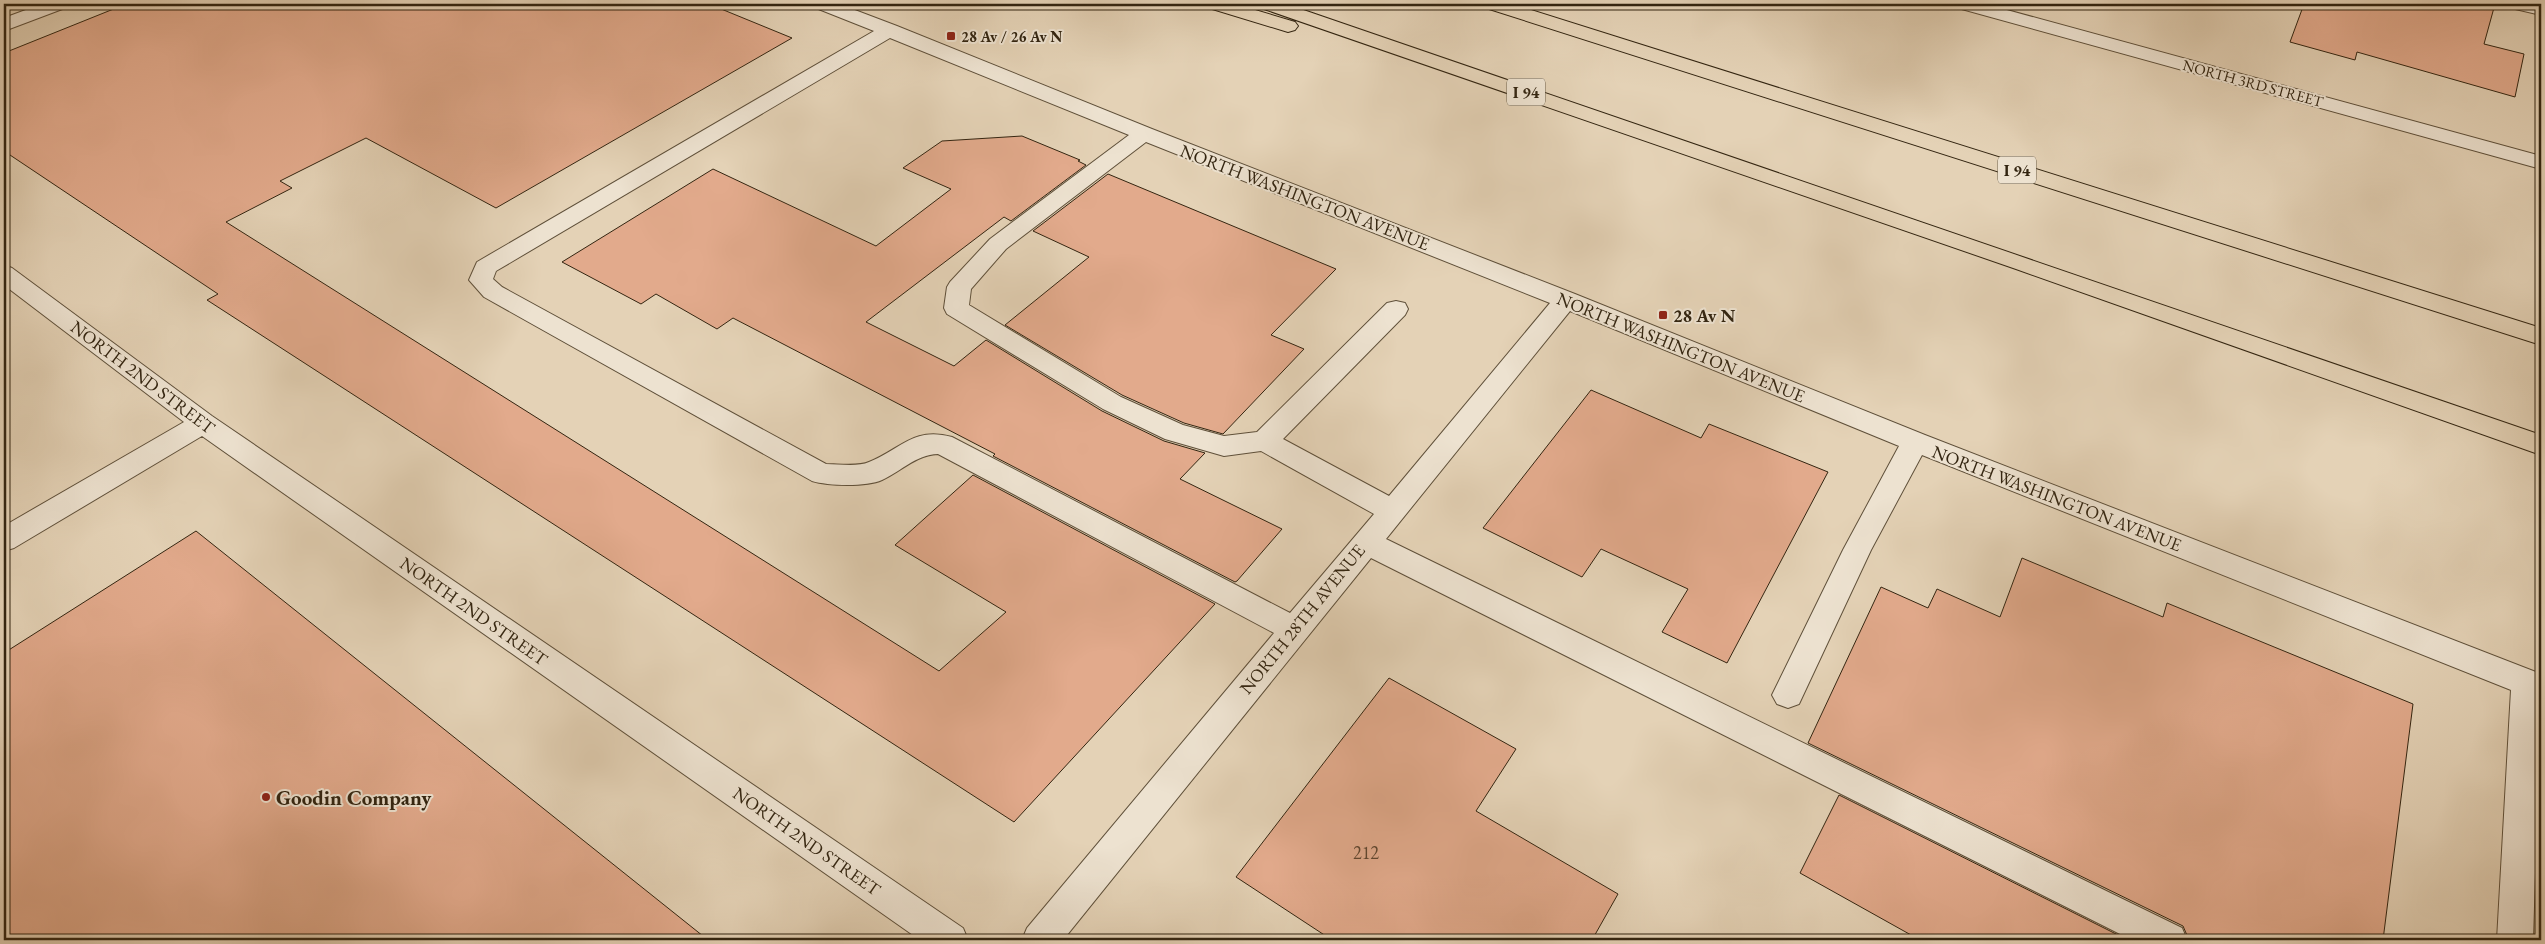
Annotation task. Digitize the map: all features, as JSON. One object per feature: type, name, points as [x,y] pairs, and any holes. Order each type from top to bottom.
[{"type":"highway","points":[[1216,4],[1783,181]]},
{"type":"highway","name":"I 94","points":[[1268,4],[1783,181],[2541,446]]},
{"type":"highway","name":"I 94","points":[[1493,4],[2541,336]]},
{"type":"street","points":[[4,25],[58,4]]},
{"type":"street","name":"NORTH WASHINGTON AVENUE","points":[[823,4],[1144,134],[1566,300],[1915,442],[2534,685]]},
{"type":"street","name":"NORTH 3RD STREET","points":[[1965,4],[2541,163]]},
{"type":"street","points":[[2518,4],[2541,9]]},
{"type":"street","points":[[890,30],[485,268],[481,280],[493,292],[822,474],[873,473],[919,445],[942,444],[1294,629]]},
{"type":"street","points":[[1144,134],[998,244],[959,287],[956,308],[1112,403],[1174,432],[1224,446],[1265,441],[1391,510]]},
{"type":"street","name":"NORTH 2ND STREET","points":[[4,273],[203,423],[950,940]]},
{"type":"street","name":"NORTH 28TH AVENUE","points":[[1040,940],[1391,510],[1566,300]]},
{"type":"street","points":[[1265,441],[1396,308]]},
{"type":"street","points":[[4,540],[203,423]]},
{"type":"street","points":[[1788,696],[1857,550],[1915,442]]},
{"type":"street","points":[[1366,542],[2168,940]]},
{"type":"street","points":[[2515,940],[2534,685]]},
{"type":"building","points":[[126,4],[709,4],[792,38],[496,208],[366,138],[280,181],[292,188],[226,222],[939,671],[1006,612],[895,545],[973,475],[1215,604],[1014,822],[207,300],[218,294],[4,151],[4,53]]},
{"type":"building","points":[[2304,4],[2495,4],[2484,44],[2524,54],[2515,97],[2357,52],[2355,60],[2290,42]]},
{"type":"building","points":[[1022,136],[1080,160],[1078,161],[1086,165],[1011,221],[1004,217],[866,322],[954,366],[986,340],[1102,411],[1164,441],[1205,453],[1180,479],[1282,529],[1235,582],[993,456],[995,454],[733,318],[717,329],[656,294],[641,304],[562,262],[713,169],[876,246],[951,189],[903,168],[942,141]]},
{"type":"building","points":[[1108,174],[1336,269],[1271,335],[1304,349],[1223,434],[1184,423],[1122,395],[1005,325],[1089,257],[1033,231]]},
{"type":"building","points":[[1591,390],[1701,438],[1709,424],[1828,472],[1727,663],[1662,632],[1688,589],[1601,549],[1582,577],[1483,528]]},
{"type":"building","name":"Goodin Company","points":[[196,531],[708,940],[4,940],[4,653]]},
{"type":"building","points":[[2022,558],[2163,617],[2167,603],[2413,704],[2383,940],[2189,940],[2183,926],[1808,743],[1881,587],[1928,608],[1937,589],[2000,617]]},
{"type":"building","points":[[1389,678],[1516,749],[1476,811],[1618,894],[1592,940],[1332,940],[1236,877]]},
{"type":"building","points":[[1839,795],[2128,940],[1920,940],[1800,873]]},
{"type":"place","name":"28 Av / 26 Av N","points":[[951,36]]},
{"type":"place","name":"28 Av N","points":[[1663,315]]},
{"type":"place","name":"Goodin Company","points":[[266,797]]}]
